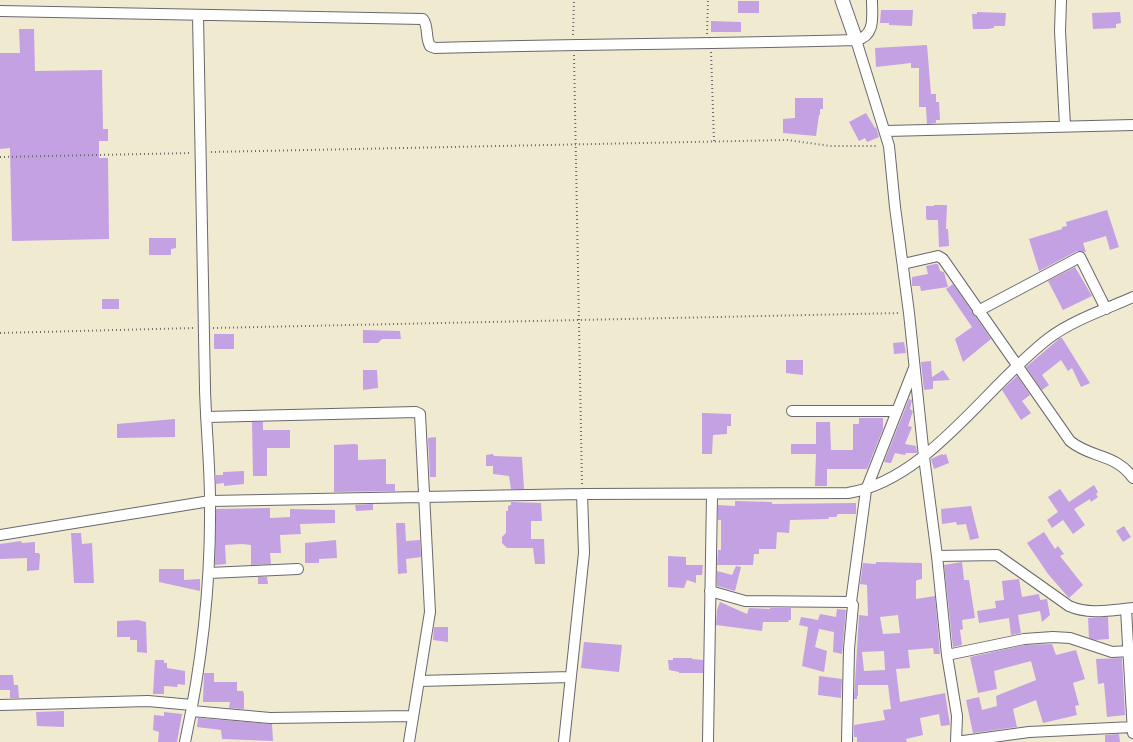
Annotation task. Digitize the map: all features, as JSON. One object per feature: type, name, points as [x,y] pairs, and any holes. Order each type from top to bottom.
[{"type":"street","points":[[842,0],[886,131],[889,146],[915,366],[924,457],[938,556],[947,655],[957,716],[956,742],[1029,732],[1133,727]]},
{"type":"street","points":[[0,11],[423,19],[426,23],[426,40],[430,46],[435,48],[573,44],[710,44],[856,40],[864,38],[869,34],[872,22],[872,0]]},
{"type":"street","points":[[1061,0],[1060,32],[1065,126]]},
{"type":"street","points":[[185,742],[201,651],[209,574],[210,501],[206,417],[198,15]]},
{"type":"street","points":[[886,131],[1133,125]]},
{"type":"street","points":[[903,264],[938,256],[943,259],[1016,366],[1070,441],[1079,448],[1117,462],[1133,478]]},
{"type":"street","points":[[978,311],[1080,257],[1106,309]]},
{"type":"street","points":[[0,535],[210,501],[582,494],[712,495],[848,493],[866,490],[924,457],[1016,366],[1050,337],[1133,297]]},
{"type":"street","points":[[847,742],[849,649],[853,605],[851,602],[866,490],[915,366]]},
{"type":"street","points":[[792,411],[896,411]]},
{"type":"street","points":[[206,417],[418,412],[421,417],[430,612],[409,742]]},
{"type":"street","points":[[564,742],[584,553],[582,494]]},
{"type":"street","points":[[708,742],[712,495]]},
{"type":"street","points":[[938,556],[997,555],[1069,606],[1078,610],[1105,611],[1130,609],[1129,651],[1133,734]]},
{"type":"street","points":[[209,574],[298,569]]},
{"type":"street","points":[[710,591],[745,601],[851,602]]},
{"type":"street","points":[[947,655],[1024,639],[1053,637],[1070,638],[1112,652],[1129,651]]},
{"type":"street","points":[[419,681],[570,677]]},
{"type":"street","points":[[0,705],[148,701],[270,718],[413,716]]},
{"type":"path","points":[[574,0],[573,44],[576,143],[575,188],[580,321],[582,494]]},
{"type":"path","points":[[708,0],[707,34],[712,56],[714,141]]},
{"type":"path","points":[[0,157],[576,143],[787,140],[831,146],[889,146]]},
{"type":"path","points":[[0,332],[909,313]]},
{"type":"building","points":[[738,1],[759,1],[759,13],[738,13]]},
{"type":"building","points":[[881,10],[913,10],[912,26],[880,23]]},
{"type":"building","points":[[977,12],[1006,13],[1005,26],[994,26],[994,28],[987,29],[973,29],[972,14],[977,14]]},
{"type":"building","points":[[1120,12],[1121,23],[1116,24],[1116,28],[1093,29],[1092,13]]},
{"type":"building","points":[[711,21],[741,22],[741,32],[711,32]]},
{"type":"building","points":[[19,29],[34,29],[35,71],[102,70],[103,129],[108,129],[108,141],[99,141],[99,158],[108,158],[109,239],[12,241],[10,148],[0,149],[0,53],[20,53]]},
{"type":"building","points":[[927,45],[931,94],[936,94],[936,102],[939,102],[940,120],[936,120],[936,123],[927,124],[926,107],[919,107],[919,68],[911,68],[911,63],[876,67],[875,48]]},
{"type":"building","points":[[795,98],[823,98],[823,109],[820,109],[816,136],[783,133],[783,119],[795,118]]},
{"type":"building","points":[[866,113],[875,128],[876,127],[879,137],[867,142],[865,138],[859,141],[849,122]]},
{"type":"building","points":[[947,205],[946,229],[948,229],[949,246],[939,247],[938,220],[927,220],[926,218],[926,206]]},
{"type":"building","points":[[1107,210],[1119,247],[1110,250],[1106,236],[1083,243],[1086,252],[1077,251],[1039,271],[1029,239],[1062,229],[1062,227],[1067,226],[1066,222]]},
{"type":"building","points":[[149,238],[176,238],[176,248],[171,249],[171,255],[149,255]]},
{"type":"building","points":[[938,264],[940,271],[944,272],[948,287],[921,291],[920,286],[912,286],[912,277],[928,274],[926,266]]},
{"type":"building","points":[[1075,267],[1092,296],[1063,310],[1048,281]]},
{"type":"building","points":[[953,284],[991,339],[963,362],[955,339],[972,327],[946,289]]},
{"type":"building","points":[[102,299],[119,299],[119,309],[102,309]]},
{"type":"building","points":[[363,330],[400,331],[401,339],[382,339],[378,343],[363,343]]},
{"type":"building","points":[[214,334],[234,334],[234,349],[214,349]]},
{"type":"building","points":[[1060,338],[1062,338],[1090,383],[1081,387],[1072,368],[1068,371],[1061,360],[1042,375],[1049,385],[1042,390],[1026,367]]},
{"type":"building","points":[[904,342],[906,353],[894,354],[893,343]]},
{"type":"building","points":[[786,360],[803,360],[803,375],[786,373]]},
{"type":"building","points":[[931,361],[932,377],[943,370],[950,380],[933,381],[933,389],[924,390],[921,362]]},
{"type":"building","points":[[363,370],[377,370],[378,388],[363,390]]},
{"type":"building","points":[[1017,376],[1030,395],[1022,401],[1031,413],[1021,420],[1002,390]]},
{"type":"building","points":[[909,399],[912,400],[910,409],[913,411],[908,426],[912,427],[905,444],[916,446],[917,453],[906,453],[905,455],[895,453],[891,463],[884,462]]},
{"type":"building","points":[[702,413],[731,414],[731,426],[727,426],[727,434],[713,435],[712,454],[702,454]]},
{"type":"building","points":[[859,418],[883,418],[883,429],[867,469],[827,469],[827,486],[815,486],[816,454],[791,454],[791,444],[816,444],[816,422],[830,422],[831,450],[853,450],[853,424],[859,424]]},
{"type":"building","points":[[175,419],[175,437],[117,438],[117,424]]},
{"type":"building","points":[[252,422],[263,422],[263,430],[290,430],[290,448],[267,448],[267,476],[253,476]]},
{"type":"building","points":[[436,437],[436,477],[430,477],[428,438]]},
{"type":"building","points":[[334,445],[358,445],[358,460],[386,459],[386,484],[395,484],[395,491],[334,492]]},
{"type":"building","points":[[493,454],[494,456],[522,457],[524,489],[511,489],[509,476],[493,474],[493,466],[486,466],[486,455]]},
{"type":"building","points":[[942,454],[946,454],[949,463],[934,469],[931,459]]},
{"type":"building","points":[[244,471],[244,484],[224,486],[224,483],[216,484],[216,475],[223,475],[223,472]]},
{"type":"building","points":[[1094,485],[1098,492],[1096,494],[1098,497],[1091,502],[1090,499],[1074,509],[1085,525],[1073,534],[1063,520],[1052,528],[1047,520],[1058,512],[1048,497],[1060,489],[1069,502]]},
{"type":"building","points":[[735,501],[772,502],[772,504],[856,503],[856,514],[838,514],[836,517],[828,517],[829,519],[790,520],[789,533],[777,532],[776,549],[759,549],[759,554],[754,554],[753,565],[717,565],[718,550],[721,550],[721,520],[718,520],[718,505],[735,506]]},
{"type":"building","points":[[511,502],[541,503],[542,521],[531,521],[531,539],[544,539],[545,564],[535,564],[533,548],[507,548],[502,543],[502,537],[506,533],[506,511],[508,511],[508,506],[511,505]]},
{"type":"building","points":[[373,504],[373,510],[356,511],[355,505]]},
{"type":"building","points":[[971,506],[979,538],[970,540],[966,524],[957,525],[956,522],[942,524],[941,509]]},
{"type":"building","points":[[270,508],[270,518],[290,517],[290,509],[335,510],[335,523],[300,524],[301,534],[280,535],[281,553],[270,553],[271,564],[251,565],[251,545],[242,544],[225,545],[226,564],[215,565],[216,509]]},
{"type":"building","points":[[396,523],[405,523],[406,541],[420,540],[421,557],[406,559],[407,573],[398,574]]},
{"type":"building","points":[[1124,526],[1131,537],[1123,542],[1116,531]]},
{"type":"building","points":[[1044,532],[1055,549],[1058,546],[1064,554],[1060,556],[1083,585],[1069,598],[1048,574],[1027,543]]},
{"type":"building","points":[[71,533],[81,533],[82,544],[92,543],[94,583],[74,583]]},
{"type":"building","points":[[336,540],[337,558],[319,559],[319,563],[305,563],[305,543]]},
{"type":"building","points":[[21,541],[22,543],[35,542],[35,553],[39,553],[40,555],[39,570],[27,571],[27,558],[0,559],[0,544]]},
{"type":"building","points":[[668,556],[686,557],[686,565],[703,565],[702,575],[696,575],[696,583],[687,580],[684,588],[668,587]]},
{"type":"building","points":[[876,562],[922,563],[922,579],[916,581],[916,599],[935,596],[940,654],[934,654],[933,648],[908,650],[910,668],[896,669],[900,702],[945,693],[950,725],[941,726],[939,714],[920,718],[923,735],[906,739],[907,742],[857,742],[857,737],[854,737],[854,725],[885,720],[883,710],[891,709],[888,685],[858,685],[858,696],[857,699],[854,699],[859,615],[868,616],[867,585],[860,584],[863,563],[876,564]],"holes":[[[898,615],[900,633],[883,634],[880,617]],[[884,651],[885,670],[864,671],[862,652]]]},
{"type":"building","points":[[962,562],[964,580],[969,580],[975,618],[962,620],[963,629],[960,630],[962,645],[953,647],[944,565]]},
{"type":"building","points":[[736,566],[741,567],[735,591],[717,586],[717,571],[732,575]]},
{"type":"building","points":[[159,569],[184,569],[184,580],[200,579],[200,591],[159,582]]},
{"type":"building","points":[[258,577],[267,577],[268,584],[258,584]]},
{"type":"building","points":[[1019,579],[1022,597],[1039,594],[1040,600],[1047,599],[1050,615],[1042,622],[1040,611],[1018,615],[1021,633],[1011,635],[1009,618],[979,623],[977,611],[996,608],[995,601],[1004,600],[1002,581]]},
{"type":"building","points":[[720,602],[747,614],[749,608],[791,608],[791,620],[788,622],[763,622],[762,631],[716,625],[717,610]]},
{"type":"building","points":[[837,609],[846,610],[842,654],[833,652],[834,632],[819,629],[815,647],[827,651],[824,672],[802,666],[808,627],[799,625],[801,617],[818,620],[820,614],[836,617]]},
{"type":"building","points":[[1108,617],[1109,639],[1096,640],[1089,638],[1088,618]]},
{"type":"building","points":[[138,620],[146,622],[147,653],[137,652],[137,640],[130,640],[130,637],[117,637],[117,621]]},
{"type":"building","points":[[434,627],[448,627],[448,642],[433,640]]},
{"type":"building","points":[[584,642],[622,645],[619,672],[581,668]]},
{"type":"building","points":[[1052,644],[1056,655],[1076,650],[1085,679],[1073,683],[1079,705],[1075,706],[1077,715],[1043,723],[1036,700],[1013,709],[1017,727],[973,733],[966,700],[979,697],[982,710],[997,706],[996,696],[1036,680],[1031,661],[994,671],[997,689],[978,693],[970,657],[1025,645]]},
{"type":"building","points":[[673,658],[692,658],[703,660],[703,673],[679,673],[669,670],[668,660],[673,660]]},
{"type":"building","points":[[1122,658],[1125,715],[1107,717],[1104,683],[1098,684],[1096,659]]},
{"type":"building","points":[[155,660],[164,660],[164,663],[167,663],[167,668],[185,671],[185,685],[178,684],[177,687],[164,686],[164,694],[153,694]]},
{"type":"building","points":[[204,673],[214,673],[214,682],[237,682],[237,691],[243,691],[244,694],[244,709],[229,708],[230,702],[203,702]]},
{"type":"building","points":[[0,675],[13,675],[14,685],[18,685],[19,698],[10,698],[10,690],[0,690]]},
{"type":"building","points":[[819,676],[842,679],[841,698],[818,695]]},
{"type":"building","points":[[64,711],[64,727],[37,726],[36,712]]},
{"type":"building","points":[[164,712],[182,714],[177,742],[158,742],[159,732],[153,730],[154,715],[164,716]]},
{"type":"building","points":[[198,718],[272,724],[273,741],[222,739],[221,730],[197,727]]},
{"type":"building","points":[[1119,734],[1120,742],[1105,742],[1105,735]]}]
